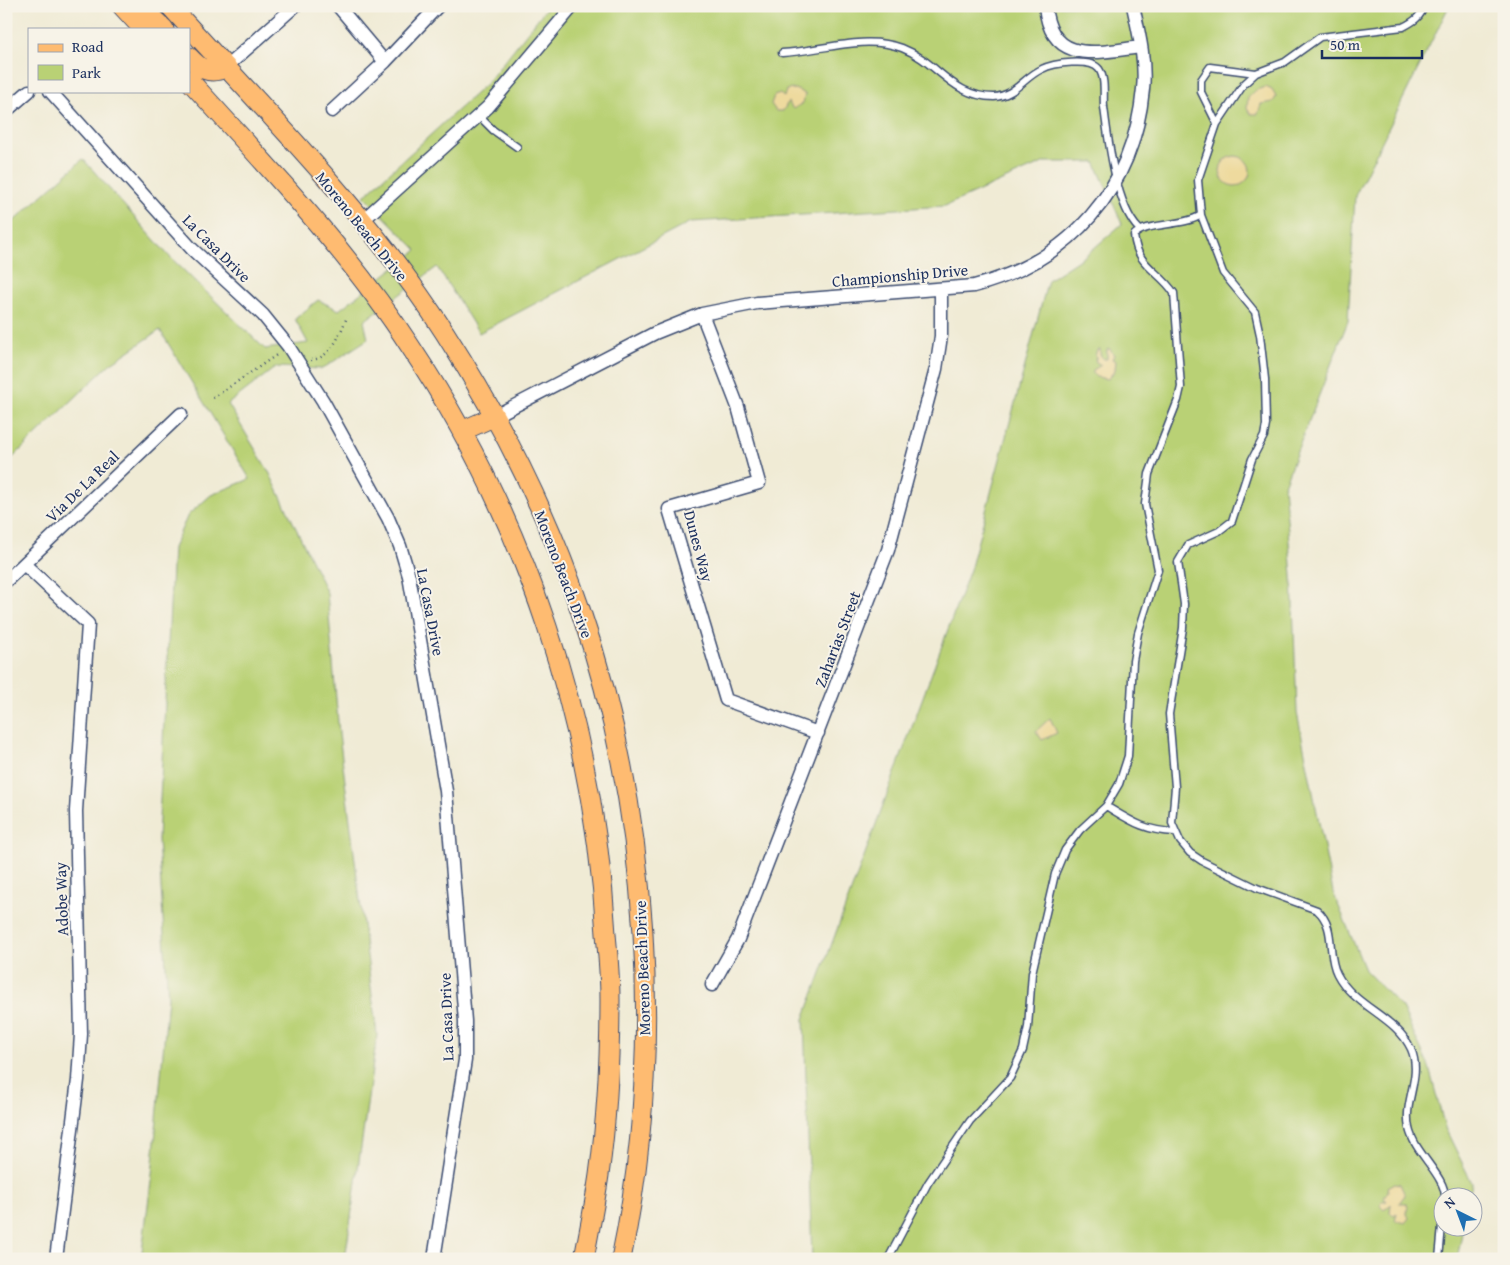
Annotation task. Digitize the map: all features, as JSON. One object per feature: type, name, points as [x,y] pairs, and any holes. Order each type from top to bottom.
[{"type":"main road","points":[[122,6],[141,28]]},
{"type":"main road","points":[[131,6],[148,14],[163,28]]},
{"type":"main road","name":"Moreno Beach Drive","points":[[170,6],[190,28]]},
{"type":"main road","name":"Moreno Beach Drive","points":[[190,29],[362,221],[444,331],[509,445],[546,522],[580,609],[616,738],[642,909],[645,995],[642,1090],[634,1176],[621,1259]]},
{"type":"main road","points":[[190,57],[205,71],[215,72],[225,68]]},
{"type":"main road","name":"Moreno Beach Drive","points":[[190,81],[288,190],[376,296],[411,346],[462,431],[515,541],[546,622],[564,680],[591,796],[604,883],[610,996],[607,1085],[600,1174],[584,1259]]},
{"type":"main road","points":[[462,431],[493,417]]},
{"type":"street","points":[[225,68],[295,6]]},
{"type":"street","points":[[338,6],[385,62]]},
{"type":"street","points":[[332,111],[385,62],[438,6]]},
{"type":"street","points":[[362,221],[504,90],[572,6]]},
{"type":"street","points":[[1045,6],[1049,27],[1054,37],[1073,50],[1083,53],[1141,47]]},
{"type":"street","name":"Championship Drive","points":[[493,417],[655,333],[702,314],[757,303],[941,290],[998,280],[1028,267],[1050,253],[1084,224],[1116,181],[1129,154],[1139,123],[1144,88],[1141,47],[1133,6]]},
{"type":"street","points":[[6,111],[28,92]]},
{"type":"street","name":"La Casa Drive","points":[[51,92],[192,249],[263,316],[288,346],[323,401],[388,518],[400,546],[409,576],[446,791],[465,1021],[465,1060],[434,1259]]},
{"type":"street","name":"Zaharias Street","points":[[712,985],[738,939],[888,550],[899,515],[936,369],[941,336],[941,290]]},
{"type":"street","name":"Dunes Way","points":[[702,314],[738,407],[759,483],[669,509],[726,700],[818,733]]},
{"type":"street","name":"Via De La Real","points":[[6,581],[181,414]]},
{"type":"street","name":"Adobe Way","points":[[24,564],[88,624],[76,811],[81,1034],[78,1080],[56,1259]]},
{"type":"lane","points":[[1424,6],[1422,13],[1414,21],[1403,27],[1383,32],[1335,34],[1320,37],[1284,62],[1256,73],[1244,84],[1217,124],[1198,180],[1201,214],[1223,273],[1255,312],[1265,379],[1266,425],[1264,436],[1252,459],[1232,521],[1226,527],[1188,545],[1178,562],[1184,604],[1183,628],[1169,714],[1176,786],[1172,823],[1175,832],[1190,853],[1217,869],[1257,888],[1317,910],[1323,916],[1329,926],[1336,973],[1360,1002],[1385,1019],[1405,1037],[1411,1049],[1416,1064],[1408,1127],[1418,1152],[1438,1176],[1444,1188]]},
{"type":"lane","points":[[782,54],[866,42],[901,48],[924,59],[958,89],[973,95],[988,97],[1002,96],[1018,88],[1042,68],[1082,62],[1094,64],[1100,71],[1103,80],[1104,106],[1116,181],[1127,211],[1139,230]]},
{"type":"lane","points":[[1217,124],[1201,92],[1201,80],[1210,67],[1256,73]]},
{"type":"lane","points":[[478,115],[493,130],[517,147]]},
{"type":"lane","points":[[888,1259],[928,1182],[970,1121],[1010,1078],[1023,1050],[1032,972],[1055,874],[1064,850],[1080,830],[1106,806],[1119,784],[1128,756],[1133,661],[1138,633],[1158,570],[1145,504],[1149,474],[1178,400],[1180,387],[1174,293],[1167,282],[1146,266],[1140,257],[1134,235],[1139,230],[1193,220],[1201,214]]},
{"type":"lane","points":[[1106,806],[1141,827],[1157,831],[1175,832]]},
{"type":"lane","points":[[1439,1259],[1441,1238]]},
{"type":"green space","points":[[548,6],[1449,6],[1355,196],[1348,321],[1284,485],[1292,576],[1297,713],[1333,892],[1365,970],[1402,1008],[1428,1064],[1445,1128],[1472,1183],[1471,1188],[1432,1188],[1432,1238],[1461,1238],[1457,1259],[812,1259],[804,1019],[971,567],[1048,280],[1086,255],[1122,224],[1095,162],[1045,162],[945,206],[691,222],[479,333],[437,267],[364,321],[368,339],[322,369],[276,367],[228,404],[269,472],[327,593],[339,734],[377,1035],[345,1259],[141,1259],[152,1174],[168,998],[158,839],[173,548],[188,515],[211,495],[250,479],[160,330],[110,364],[6,464],[6,228],[83,159],[168,255],[265,349],[308,343],[295,319],[318,300],[339,310],[417,250],[364,196],[487,83]]},
{"type":"sand","points":[[1266,87],[1272,90],[1276,97],[1273,102],[1261,104],[1258,114],[1251,114],[1247,108],[1248,98],[1256,90]]},
{"type":"sand","points":[[795,89],[805,94],[803,103],[793,109],[788,102],[783,111],[776,111],[771,104],[774,96],[780,94],[784,97],[786,90]]},
{"type":"sand","points":[[1235,156],[1246,160],[1250,171],[1246,182],[1235,186],[1224,182],[1220,171],[1224,160]]},
{"type":"sand","points":[[1100,349],[1100,355],[1107,359],[1107,349],[1110,349],[1114,355],[1112,359],[1116,361],[1115,370],[1108,379],[1096,377],[1093,374],[1093,370],[1101,365],[1096,362],[1095,358],[1097,358],[1095,356],[1097,350]]},
{"type":"sand","points":[[1050,718],[1057,733],[1042,740],[1036,731]]},
{"type":"sand","points":[[1394,1183],[1400,1184],[1405,1195],[1399,1203],[1406,1203],[1408,1206],[1406,1212],[1409,1218],[1405,1223],[1395,1220],[1397,1213],[1394,1215],[1390,1213],[1391,1204],[1385,1210],[1381,1206],[1382,1201],[1387,1201],[1384,1198],[1388,1191],[1387,1187]]}]
